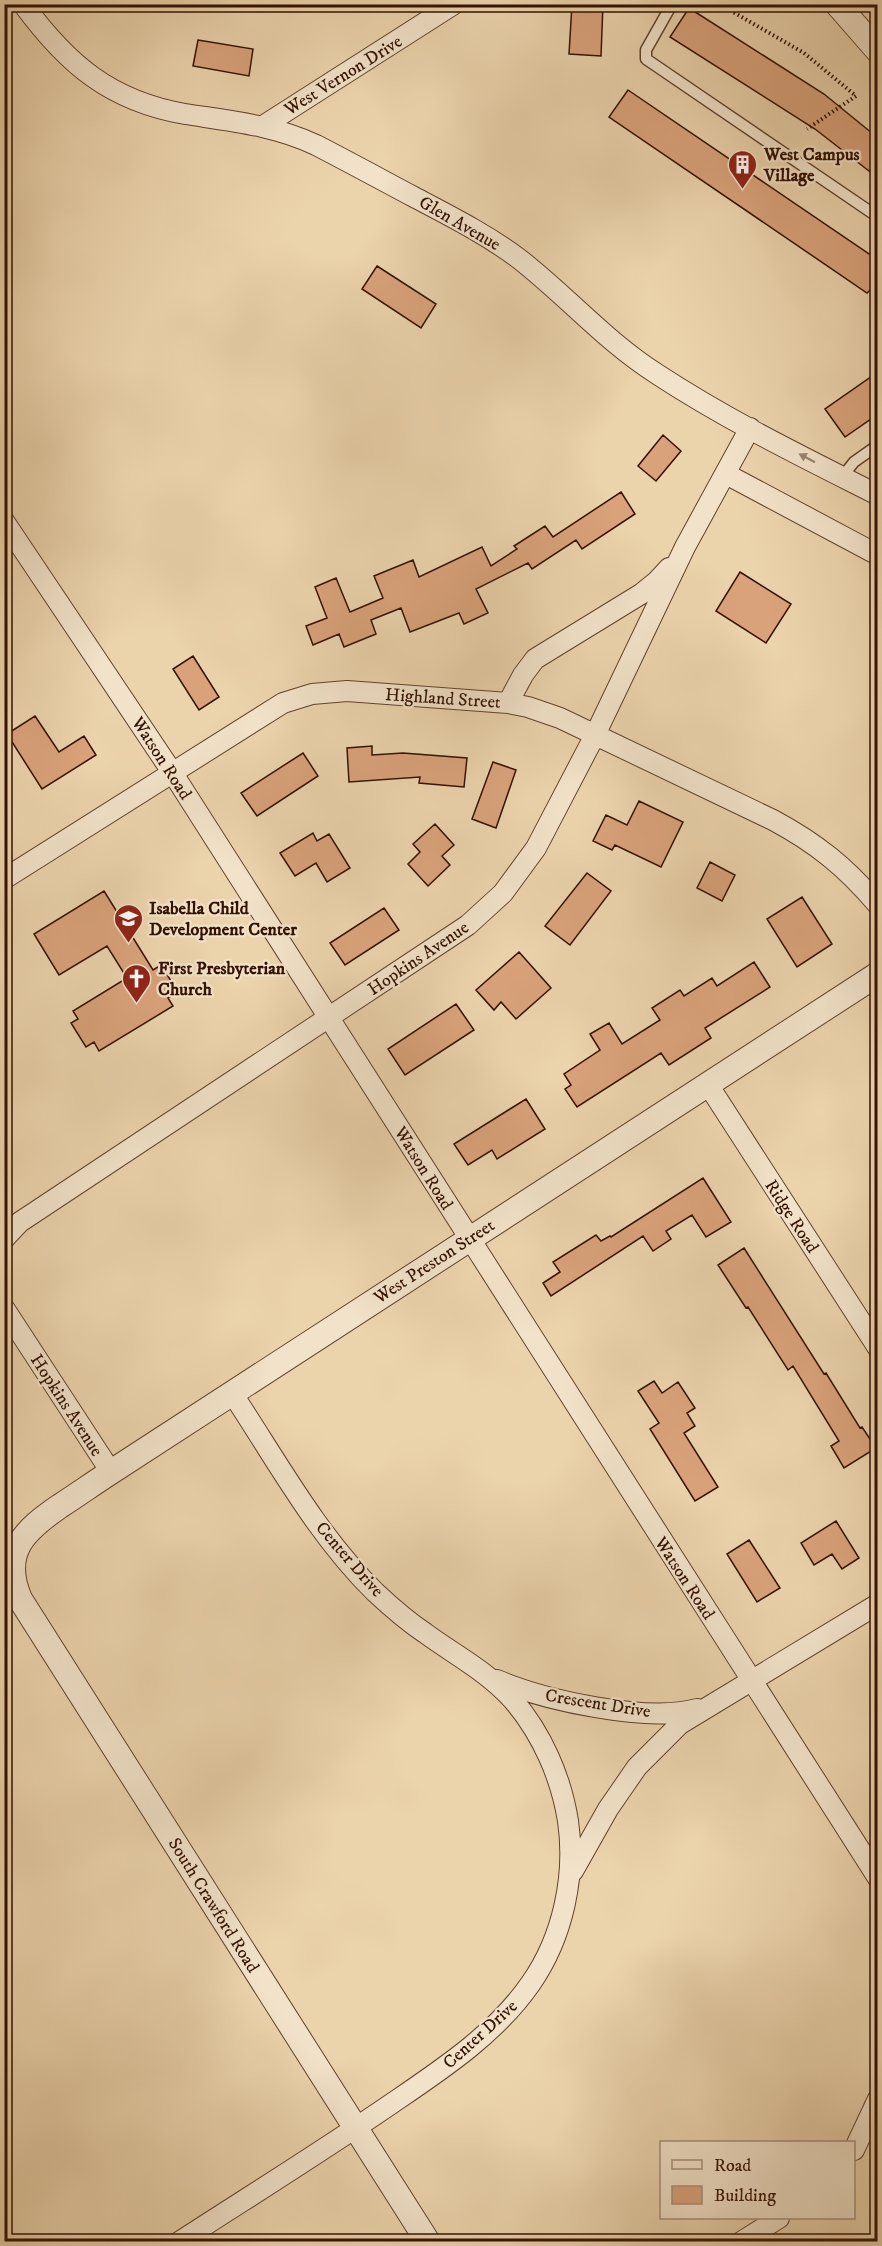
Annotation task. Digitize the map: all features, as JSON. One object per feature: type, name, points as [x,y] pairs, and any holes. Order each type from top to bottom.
[{"type":"street","name":"Glen Avenue","points":[[23,4],[59,48],[89,75],[117,93],[182,113],[262,126],[320,147],[496,242],[538,273],[591,324],[658,375],[750,428],[878,495]]},
{"type":"street","name":"West Vernon Drive","points":[[262,126],[454,4]]},
{"type":"street","points":[[837,4],[878,51]]},
{"type":"street","name":"Hopkins Avenue","points":[[4,1239],[20,1222],[468,925],[503,893],[536,848],[595,735],[685,547],[750,428]]},
{"type":"street","points":[[726,474],[878,555]]},
{"type":"street","name":"Watson Road","points":[[4,521],[172,772],[878,1878]]},
{"type":"street","name":"Hopkins Avenue","points":[[508,703],[523,675],[535,659],[641,594],[657,581],[685,547]]},
{"type":"street","name":"Highland Street","points":[[4,879],[283,703],[312,694],[347,691],[508,703],[543,712],[773,820],[806,838],[842,866],[878,905]]},
{"type":"street","name":"West Preston Street","points":[[9,1564],[15,1545],[27,1530],[111,1472],[878,974]]},
{"type":"street","name":"Ridge Road","points":[[707,1083],[878,1348]]},
{"type":"street","name":"Hopkins Avenue","points":[[4,1308],[111,1472]]},
{"type":"street","name":"Center Drive","points":[[180,2241],[356,2128],[461,2054],[500,2019],[520,1998],[541,1968],[550,1950],[563,1908],[572,1861],[569,1830],[556,1774],[531,1724],[512,1699],[490,1677],[394,1610],[356,1572],[307,1508],[232,1393]]},
{"type":"street","name":"South Crawford Road","points":[[9,1564],[12,1582],[20,1599],[428,2241]]},
{"type":"street","name":"Crescent Drive","points":[[570,1876],[608,1809],[637,1767],[680,1724],[878,1604]]},
{"type":"street","name":"Crescent Drive","points":[[490,1677],[535,1693],[622,1710],[663,1713],[690,1711],[708,1706]]},
{"type":"street","points":[[855,2148],[878,2099]]},
{"type":"street","points":[[741,2241],[776,2219]]},
{"type":"lane","points":[[672,4],[646,50],[646,59],[878,217]]},
{"type":"lane","points":[[842,477],[854,462],[878,445]]},
{"type":"path","points":[[733,4],[732,12],[804,53],[856,96],[807,129]]},
{"type":"building","points":[[572,4],[603,4],[601,56],[569,54]]},
{"type":"building","name":"West Campus Village","points":[[689,8],[824,94],[878,138],[878,178],[815,129],[670,37]]},
{"type":"building","points":[[198,40],[253,49],[249,76],[193,66]]},
{"type":"building","name":"West Campus Village","points":[[628,90],[878,260],[878,283],[867,293],[609,117]]},
{"type":"building","points":[[377,266],[436,304],[421,328],[362,289]]},
{"type":"building","points":[[878,372],[878,414],[845,437],[825,409]]},
{"type":"building","points":[[663,435],[681,451],[656,481],[638,466]]},
{"type":"building","points":[[621,492],[635,514],[582,549],[576,540],[532,569],[528,563],[476,589],[488,613],[464,624],[459,613],[410,632],[401,608],[371,620],[376,634],[344,647],[339,634],[313,645],[306,626],[327,618],[315,587],[336,578],[350,612],[383,598],[374,576],[413,560],[419,577],[482,547],[491,566],[517,549],[514,546],[545,526],[553,537]]},
{"type":"building","points":[[740,572],[791,604],[766,643],[716,611]]},
{"type":"building","points":[[193,656],[219,697],[199,710],[173,669]]},
{"type":"building","points":[[35,716],[59,752],[84,736],[96,755],[42,789],[7,734]]},
{"type":"building","points":[[372,746],[372,755],[403,753],[467,758],[464,787],[419,783],[420,777],[349,782],[347,748]]},
{"type":"building","points":[[303,753],[318,776],[257,816],[241,793]]},
{"type":"building","points":[[493,762],[516,770],[496,828],[472,819]]},
{"type":"building","points":[[639,801],[683,822],[661,867],[615,845],[612,850],[593,841],[606,815],[627,825]]},
{"type":"building","points":[[435,824],[454,845],[442,856],[450,865],[428,886],[408,864],[420,852],[413,844]]},
{"type":"building","points":[[313,833],[317,841],[329,834],[350,868],[327,882],[316,863],[295,876],[280,853]]},
{"type":"building","points":[[710,862],[735,875],[722,901],[697,888]]},
{"type":"building","points":[[587,873],[611,891],[570,945],[545,926]]},
{"type":"building","points":[[104,891],[153,970],[161,965],[178,992],[168,998],[173,1006],[99,1051],[94,1042],[86,1047],[71,1023],[78,1019],[73,1011],[127,978],[107,946],[59,975],[34,934]]},
{"type":"building","points":[[802,897],[832,944],[797,967],[767,919]]},
{"type":"building","points":[[384,908],[399,930],[345,965],[330,943]]},
{"type":"building","points":[[519,952],[551,988],[516,1019],[501,1002],[494,1010],[476,990]]},
{"type":"building","points":[[754,962],[770,987],[705,1028],[711,1038],[669,1065],[661,1053],[577,1107],[565,1089],[571,1085],[564,1074],[600,1050],[590,1034],[609,1023],[622,1044],[660,1020],[652,1008],[680,990],[684,996],[712,978],[717,986]]},
{"type":"building","points":[[456,1004],[474,1030],[405,1075],[388,1049]]},
{"type":"building","points":[[526,1099],[545,1129],[497,1159],[492,1150],[468,1165],[454,1144]]},
{"type":"building","points":[[703,1178],[731,1222],[706,1237],[692,1215],[666,1231],[671,1239],[653,1251],[643,1236],[551,1296],[543,1283],[560,1272],[553,1262],[596,1235],[601,1241],[611,1237]]},
{"type":"building","points":[[744,1248],[824,1374],[826,1373],[860,1428],[862,1427],[876,1448],[844,1468],[831,1446],[839,1441],[793,1366],[788,1370],[718,1265]]},
{"type":"building","points":[[654,1381],[662,1393],[678,1382],[695,1408],[687,1413],[695,1426],[684,1433],[718,1487],[695,1501],[650,1429],[659,1423],[638,1391]]},
{"type":"building","points":[[836,1521],[859,1558],[842,1569],[832,1554],[814,1565],[801,1543]]},
{"type":"building","points":[[749,1540],[780,1588],[757,1602],[727,1554]]},
{"type":"place","name":"West Campus Village","points":[[743,190]]},
{"type":"place","name":"Isabella Child Development Center","points":[[128,944]]},
{"type":"place","name":"First Presbyterian Church","points":[[137,1004]]}]
